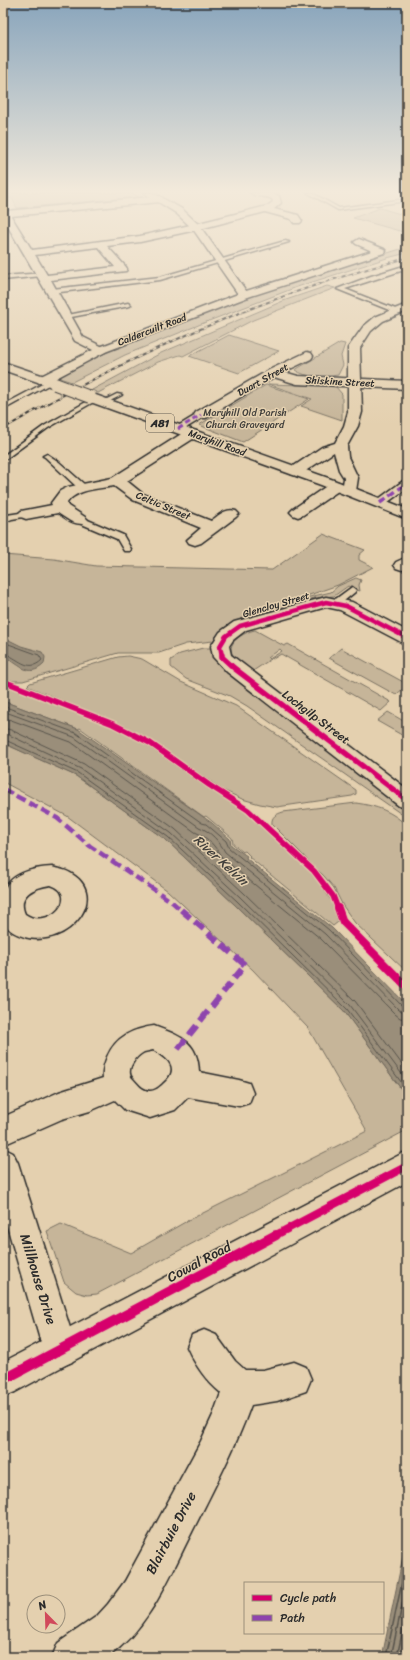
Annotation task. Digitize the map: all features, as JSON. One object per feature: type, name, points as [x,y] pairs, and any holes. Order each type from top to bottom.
[{"type":"street","points":[[40,270],[79,339],[101,350]]},
{"type":"street","points":[[43,276],[98,270]]},
{"type":"street","points":[[226,270],[244,295]]},
{"type":"street","name":"Caldercuilt Road","points":[[49,382],[101,350],[244,295],[320,270]]},
{"type":"street","points":[[313,477],[334,460],[341,451],[356,412],[354,348],[367,329],[379,319],[401,309]]},
{"type":"street","name":"Duart Street","points":[[185,432],[201,415],[273,373],[307,356]]},
{"type":"street","name":"Maryhill Road","points":[[3,366],[313,477],[407,514]]},
{"type":"street","name":"Shiskine Street","points":[[273,373],[284,378],[297,380],[407,385]]},
{"type":"street","points":[[80,520],[61,508],[59,503],[65,494],[82,487],[117,480],[185,432]]},
{"type":"street","points":[[296,471],[327,450],[341,451]]},
{"type":"street","points":[[298,512],[342,488],[351,478],[346,470],[341,451]]},
{"type":"street","name":"Celtic Street","points":[[117,480],[138,497],[212,527]]},
{"type":"street","points":[[380,503],[407,483]]},
{"type":"street","points":[[26,514],[61,508]]},
{"type":"street","points":[[195,540],[231,514]]},
{"type":"street","name":"Glencloy Street","points":[[220,646],[226,636],[240,626],[315,604],[326,602],[341,604]]},
{"type":"street","points":[[341,604],[407,638]]},
{"type":"street","name":"Lochgilp Street","points":[[220,646],[222,657],[234,668],[407,800]]},
{"type":"street","points":[[154,1038],[167,1041],[178,1049],[184,1059],[186,1071],[183,1084],[174,1096],[159,1103],[142,1104],[128,1097],[119,1085],[116,1071],[120,1058],[128,1047],[140,1040],[154,1038]]},
{"type":"street","points":[[183,1084],[239,1093]]},
{"type":"street","points":[[3,1131],[59,1106],[90,1097],[119,1085]]},
{"type":"street","name":"Millhouse Drive","points":[[3,1163],[60,1350]]},
{"type":"street","name":"Cowal Road","points":[[3,1380],[395,1172]]},
{"type":"street","points":[[204,1347],[226,1377],[240,1386],[247,1388],[263,1387],[294,1379]]},
{"type":"street","name":"Blairbuie Drive","points":[[72,1657],[104,1636],[134,1603],[152,1572],[227,1427],[240,1386]]},
{"type":"lane","points":[[52,291],[160,278],[188,270]]},
{"type":"lane","points":[[395,270],[340,289],[401,309]]},
{"type":"lane","points":[[3,278],[43,276]]},
{"type":"lane","points":[[66,316],[128,305]]},
{"type":"lane","points":[[3,408],[49,382]]},
{"type":"lane","points":[[3,459],[42,430],[96,399],[119,394]]},
{"type":"lane","points":[[47,456],[59,465],[67,475],[82,487]]},
{"type":"lane","points":[[3,521],[10,517],[26,514]]},
{"type":"lane","points":[[80,520],[120,537],[126,549]]},
{"type":"lane","points":[[341,604],[352,590]]},
{"type":"green space","points":[[332,270],[348,270],[297,287],[201,324],[125,355],[72,382],[56,377],[117,347],[256,294]]},
{"type":"green space","points":[[327,286],[335,288],[253,320],[183,356],[180,355],[158,362],[98,393],[92,390],[161,353],[283,301]]},
{"type":"green space","points":[[229,335],[279,351],[239,373],[189,356]]},
{"type":"green space","points":[[340,343],[345,344],[341,356],[343,365],[338,375],[310,376],[299,373],[295,370]]},
{"type":"green space","points":[[268,384],[335,386],[342,394],[342,420],[301,406],[312,399]]},
{"type":"green space","name":"Maryhill Old Parish Church Graveyard","points":[[266,385],[309,399],[243,442],[199,425]]},
{"type":"green space","points":[[323,534],[365,550],[359,555],[359,560],[373,567],[338,585],[292,601],[331,592],[338,586],[356,578],[361,580],[359,585],[360,591],[348,586],[334,596],[314,598],[236,622],[224,629],[213,641],[186,644],[159,653],[118,653],[23,681],[14,681],[3,678],[3,555],[54,559],[96,566],[272,570]]},
{"type":"green space","points":[[255,630],[284,646],[288,644],[391,702],[381,711],[281,654],[273,659],[271,658],[282,651],[280,649],[268,658],[271,659],[253,671],[235,658],[231,648],[236,639]]},
{"type":"green space","points":[[203,648],[213,648],[215,658],[224,668],[407,807],[407,818],[247,706],[230,696],[186,679],[171,667],[171,660],[180,654]]},
{"type":"green space","points":[[341,648],[407,685],[396,695],[329,658]]},
{"type":"green space","points":[[128,656],[142,659],[181,682],[236,706],[356,790],[356,794],[352,796],[277,807],[242,799],[223,790],[148,739],[120,724],[27,686],[30,683],[118,657]]},
{"type":"green space","points":[[3,684],[113,727],[141,741],[203,785],[246,812],[304,865],[318,881],[332,902],[338,922],[333,926],[249,857],[250,856],[245,851],[243,852],[233,844],[232,838],[206,816],[204,817],[80,728],[78,729],[3,701]]},
{"type":"green space","points":[[388,712],[407,723],[407,738],[377,721]]},
{"type":"green space","points":[[3,743],[76,776],[166,840],[234,904],[344,1011],[407,1097],[407,1130],[97,1294],[87,1295],[76,1292],[64,1282],[47,1231],[61,1224],[131,1253],[187,1221],[367,1131],[308,1028],[253,970],[168,891],[67,816],[3,782]]},
{"type":"green space","points":[[356,803],[384,810],[396,816],[407,826],[407,972],[355,923],[343,906],[334,888],[324,876],[272,824],[273,817],[283,812]]},
{"type":"water","points":[[3,637],[21,646],[42,652],[45,657],[44,664],[33,670],[28,670],[3,656]]},
{"type":"water","name":"River Kelvin","points":[[3,701],[78,729],[212,823],[230,839],[231,845],[247,856],[246,858],[332,928],[407,1005],[407,1097],[344,1011],[166,840],[76,776],[3,743]]},
{"type":"water","points":[[407,1546],[407,1657],[382,1657],[403,1556]]},
{"type":"railway","points":[[3,429],[99,376],[149,352],[250,309],[363,270]]},
{"type":"marked path","points":[[178,429],[201,415]]},
{"type":"marked path","points":[[380,503],[407,483]]},
{"type":"marked path","points":[[3,789],[57,818],[90,846],[171,901],[245,965],[178,1049]]},
{"type":"cycle path","points":[[407,638],[346,606],[326,602],[240,626],[226,636],[220,646],[222,657],[234,668],[407,800]]},
{"type":"cycle path","points":[[3,681],[113,724],[150,743],[209,785],[248,810],[314,871],[333,896],[343,922],[407,987]]},
{"type":"cycle path","points":[[3,1380],[407,1166]]}]
